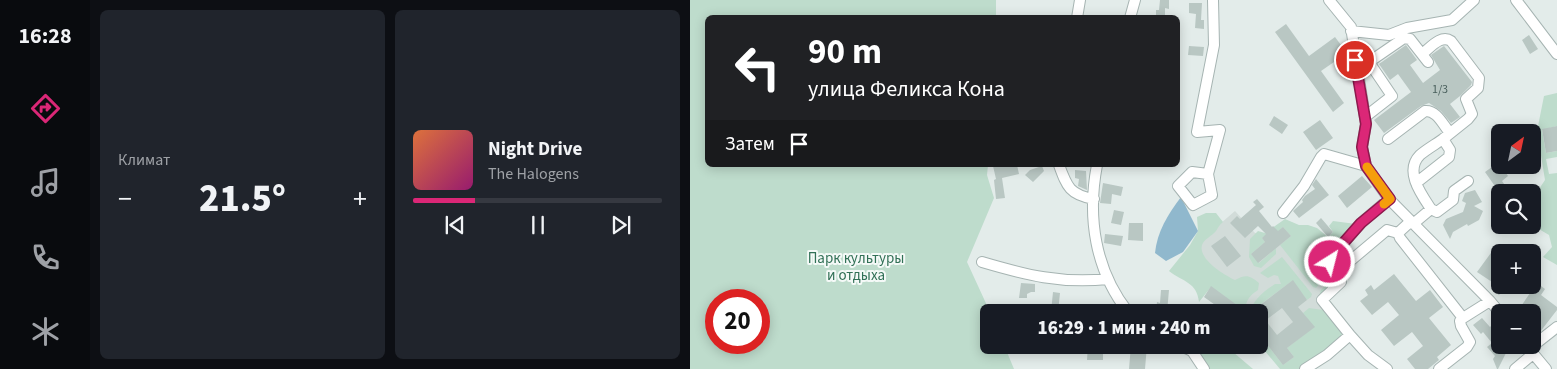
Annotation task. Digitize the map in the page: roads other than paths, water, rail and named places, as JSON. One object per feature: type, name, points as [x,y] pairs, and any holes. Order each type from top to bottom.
[{"type":"street","points":[[1078,15],[1080,0]]},
{"type":"street","points":[[1131,15],[1135,0]]},
{"type":"street","points":[[1208,174],[1220,130],[1197,132],[1214,45],[1212,0]]},
{"type":"street","points":[[1329,0],[1351,27],[1366,124],[1362,147],[1366,166],[1390,199],[1492,304]]},
{"type":"street","points":[[1351,31],[1389,36],[1407,28],[1452,20],[1474,0]]},
{"type":"street","points":[[1516,0],[1557,54]]},
{"type":"street","points":[[1365,117],[1392,96],[1371,65],[1372,60],[1407,37],[1425,58],[1442,39],[1447,38],[1479,78],[1478,88],[1466,99],[1472,114],[1419,156],[1413,174],[1431,209],[1437,212],[1453,200],[1454,191],[1468,181]]},
{"type":"street","points":[[1388,139],[1426,111],[1430,110],[1435,114],[1446,136],[1450,150],[1449,157],[1416,183]]},
{"type":"street","points":[[1283,213],[1304,186],[1324,154],[1366,166]]},
{"type":"street","points":[[1059,167],[1064,178],[1076,194],[1094,199]]},
{"type":"street","points":[[1097,167],[1093,220],[1095,242],[1108,279],[1123,304]]},
{"type":"street","points":[[1387,369],[1368,354],[1350,335],[1322,300],[1341,282],[1340,277],[1331,267],[1331,257],[1361,223],[1390,199]]},
{"type":"street","points":[[1398,233],[1431,209]]},
{"type":"street","points":[[1349,262],[1388,230],[1398,233],[1463,318]]},
{"type":"street","points":[[982,262],[1023,274],[1053,279],[1082,282],[1108,279]]},
{"type":"street","points":[[1439,369],[1468,347],[1470,342],[1460,321],[1490,301]]},
{"type":"street","points":[[1541,340],[1557,327]]},
{"type":"street","points":[[1305,369],[1327,355],[1350,335]]},
{"type":"street","points":[[1194,354],[1204,369]]},
{"type":"street","points":[[1515,369],[1526,354]]},
{"type":"street","points":[[1533,354],[1546,369]]},
{"type":"water","points":[[1181,197],[1198,231],[1183,252],[1166,261],[1155,253],[1156,245],[1164,223]]},
{"type":"park label","name":"Парк культуры и отдыха","points":[[856,266]]}]
